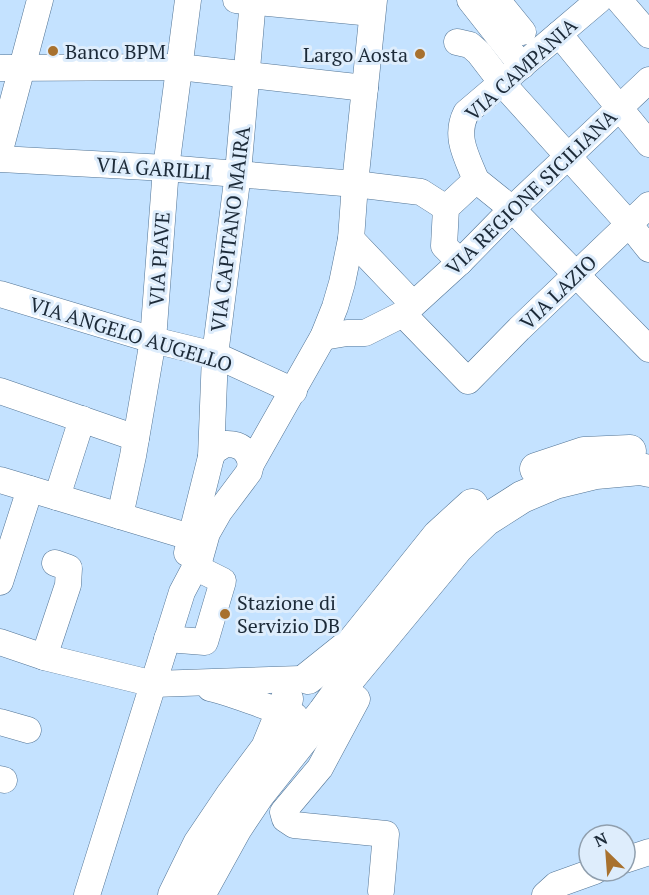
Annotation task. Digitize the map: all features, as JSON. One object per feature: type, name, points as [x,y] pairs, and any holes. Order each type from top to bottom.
[{"type":"main road","points":[[174,895],[199,844],[302,700],[353,642],[438,536],[467,508],[510,480],[584,453],[615,450],[649,451]]},
{"type":"main road","points":[[199,895],[236,828],[258,795],[302,700],[486,520],[522,497],[555,483],[596,473],[649,471]]},
{"type":"street","points":[[0,150],[11,68],[40,0]]},
{"type":"street","name":"VIA PIAVE","points":[[120,516],[153,339],[166,168],[188,0]]},
{"type":"street","points":[[471,0],[522,66]]},
{"type":"street","points":[[496,0],[523,32]]},
{"type":"street","name":"VIA CAMPANIA","points":[[476,180],[461,141],[462,122],[466,113],[599,0]]},
{"type":"street","points":[[619,0],[649,35]]},
{"type":"street","points":[[87,895],[183,592],[207,533],[243,464],[276,421],[323,337],[335,307],[351,239],[373,7],[247,1]]},
{"type":"street","name":"VIA CAPITANO MAIRA","points":[[183,592],[190,537],[210,461],[215,356],[238,173],[247,76],[247,1]]},
{"type":"street","points":[[559,34],[649,144]]},
{"type":"street","points":[[457,42],[470,45],[479,53],[502,83],[649,249]]},
{"type":"street","points":[[11,68],[179,67],[365,88]]},
{"type":"street","name":"VIA REGIONE SICILIANA","points":[[323,337],[365,333],[408,309],[649,80]]},
{"type":"street","name":"VIA GARILLI","points":[[0,159],[238,173],[355,184],[421,192],[446,208]]},
{"type":"street","points":[[460,262],[444,246],[446,208],[476,180],[512,209],[649,349]]},
{"type":"street","name":"VIA LAZIO","points":[[408,309],[468,381],[649,205]]},
{"type":"street","points":[[351,239],[408,309]]},
{"type":"street","name":"VIA ANGELO AUGELLO","points":[[0,294],[215,356],[294,391]]},
{"type":"street","points":[[0,391],[136,438]]},
{"type":"street","points":[[57,497],[82,419]]},
{"type":"street","points":[[225,444],[243,464],[233,485],[219,481],[214,476],[210,461],[214,452],[225,444]]},
{"type":"street","points":[[0,480],[190,537]]},
{"type":"street","points":[[2,567],[30,489]]},
{"type":"street","points":[[45,657],[68,585],[69,568],[55,563]]},
{"type":"street","points":[[168,639],[205,642],[223,581],[195,567]]},
{"type":"street","points":[[0,642],[45,657],[154,684],[248,680],[299,671],[302,700]]},
{"type":"street","points":[[193,683],[230,692],[302,700],[357,699],[320,768],[283,812],[285,819],[294,825],[386,834],[381,891]]},
{"type":"street","points":[[0,722],[28,730]]},
{"type":"street","points":[[545,895],[556,885],[577,877]]},
{"type":"place","name":"Banco BPM","points":[[53,51]]},
{"type":"place","name":"Largo Aosta","points":[[420,54]]},
{"type":"place","name":"Stazione di Servizio DB","points":[[225,614]]}]
